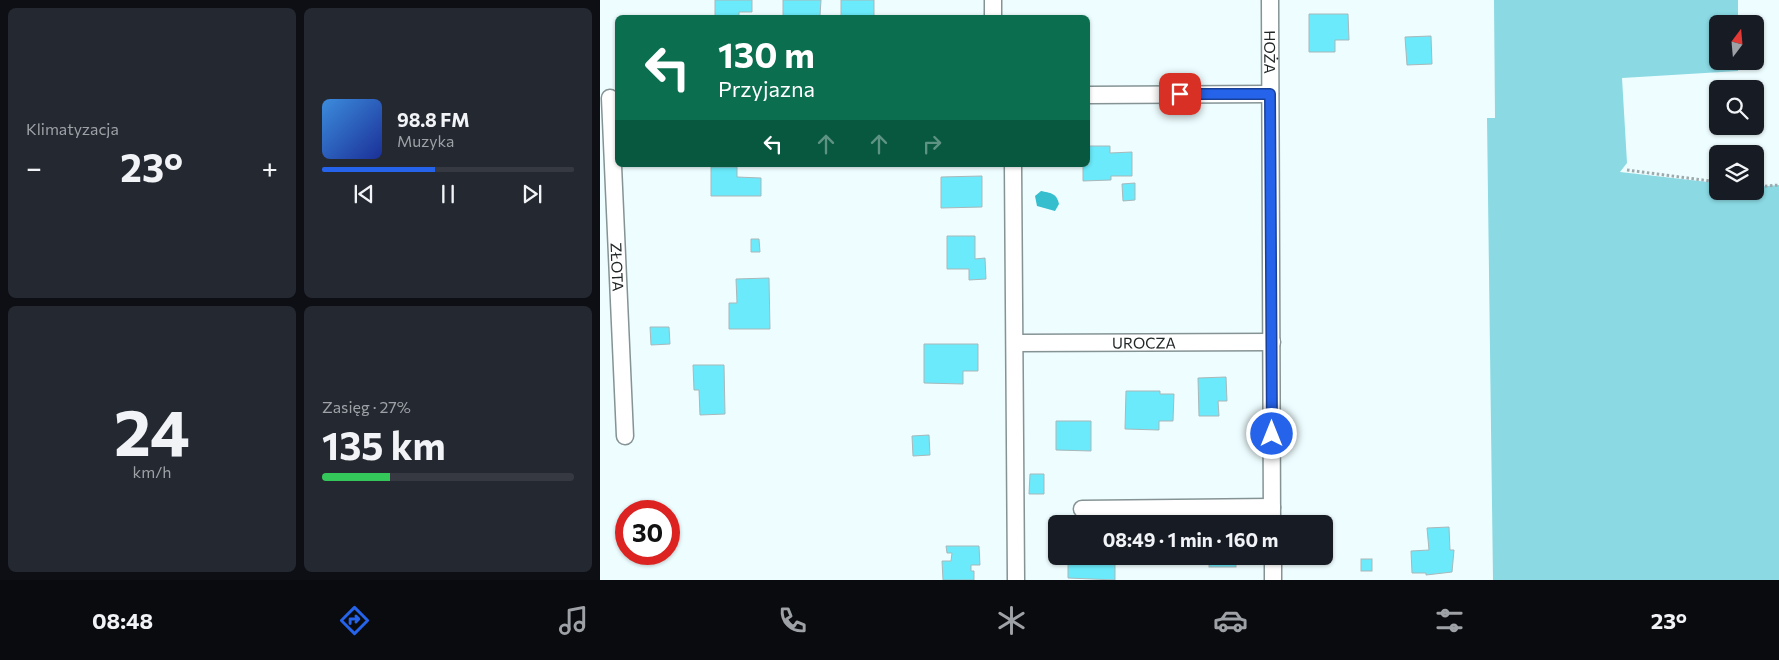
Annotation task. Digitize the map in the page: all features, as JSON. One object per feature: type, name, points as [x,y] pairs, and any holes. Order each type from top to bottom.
[{"type":"street","points":[[993,0],[993,15]]},
{"type":"street","name":"HOŻA","points":[[1270,0],[1272,515]]},
{"type":"street","points":[[1090,95],[1270,94]]},
{"type":"street","name":"ZŁOTA","points":[[609,98],[625,436]]},
{"type":"street","points":[[1013,167],[1016,580]]},
{"type":"street","name":"UROCZA","points":[[1015,344],[1272,342]]},
{"type":"street","points":[[1082,509],[1272,507]]},
{"type":"street","points":[[1272,565],[1273,580]]},
{"type":"path","points":[[1626,170],[1709,181]]},
{"type":"path","points":[[1764,186],[1779,185]]},
{"type":"shaded area","points":[[1494,0],[1738,0],[1738,15],[1709,15],[1709,70],[1738,71],[1622,78],[1627,163],[1620,172],[1709,182],[1709,200],[1764,200],[1764,186],[1779,185],[1779,580],[1493,580],[1487,118],[1495,118]]},
{"type":"shaded area","points":[[1041,191],[1053,194],[1057,198],[1059,204],[1055,211],[1037,206],[1035,196]]},
{"type":"building","points":[[715,0],[752,0],[752,12],[739,12],[739,15],[715,15]]},
{"type":"building","points":[[783,0],[821,0],[820,15],[783,15]]},
{"type":"building","points":[[841,0],[874,0],[874,15],[841,15]]},
{"type":"building","points":[[1309,14],[1348,14],[1349,40],[1335,40],[1335,52],[1309,52]]},
{"type":"building","points":[[1431,36],[1432,64],[1407,65],[1405,37]]},
{"type":"building","points":[[1090,146],[1110,146],[1110,153],[1132,152],[1132,176],[1111,176],[1111,180],[1083,181],[1083,167],[1090,167]]},
{"type":"building","points":[[711,167],[737,167],[737,177],[761,178],[761,196],[711,196]]},
{"type":"building","points":[[982,176],[982,207],[941,208],[941,177]]},
{"type":"building","points":[[1135,183],[1135,200],[1123,201],[1122,184]]},
{"type":"building","points":[[947,236],[975,236],[975,259],[985,258],[986,279],[969,280],[969,269],[947,269]]},
{"type":"building","points":[[751,239],[759,239],[760,252],[751,252]]},
{"type":"building","points":[[769,278],[770,329],[729,329],[729,303],[737,303],[736,279]]},
{"type":"building","points":[[650,327],[669,327],[670,344],[651,345]]},
{"type":"building","points":[[924,344],[978,344],[978,371],[963,371],[963,384],[924,383]]},
{"type":"building","points":[[693,365],[724,365],[725,414],[700,415],[699,390],[694,390]]},
{"type":"building","points":[[1226,377],[1227,401],[1218,401],[1219,416],[1199,416],[1198,378]]},
{"type":"building","points":[[1126,391],[1160,391],[1160,394],[1174,394],[1173,421],[1159,421],[1159,430],[1125,429]]},
{"type":"building","points":[[1056,421],[1091,421],[1091,451],[1056,450]]},
{"type":"building","points":[[929,435],[930,455],[913,456],[912,436]]},
{"type":"building","points":[[1030,474],[1044,474],[1044,494],[1029,494]]},
{"type":"building","points":[[1449,527],[1450,550],[1454,550],[1452,572],[1426,575],[1426,573],[1412,573],[1411,551],[1429,550],[1427,528]]},
{"type":"building","points":[[946,546],[979,546],[980,565],[971,565],[971,571],[974,571],[974,580],[943,580],[942,561],[951,561],[952,553],[947,553]]},
{"type":"building","points":[[1361,559],[1372,559],[1372,571],[1361,571]]},
{"type":"building","points":[[1068,565],[1115,565],[1115,580],[1068,578]]},
{"type":"building","points":[[1209,565],[1236,565],[1236,567],[1209,567]]},
{"type":"route","points":[[1180,94],[1270,94],[1272,434]]}]
